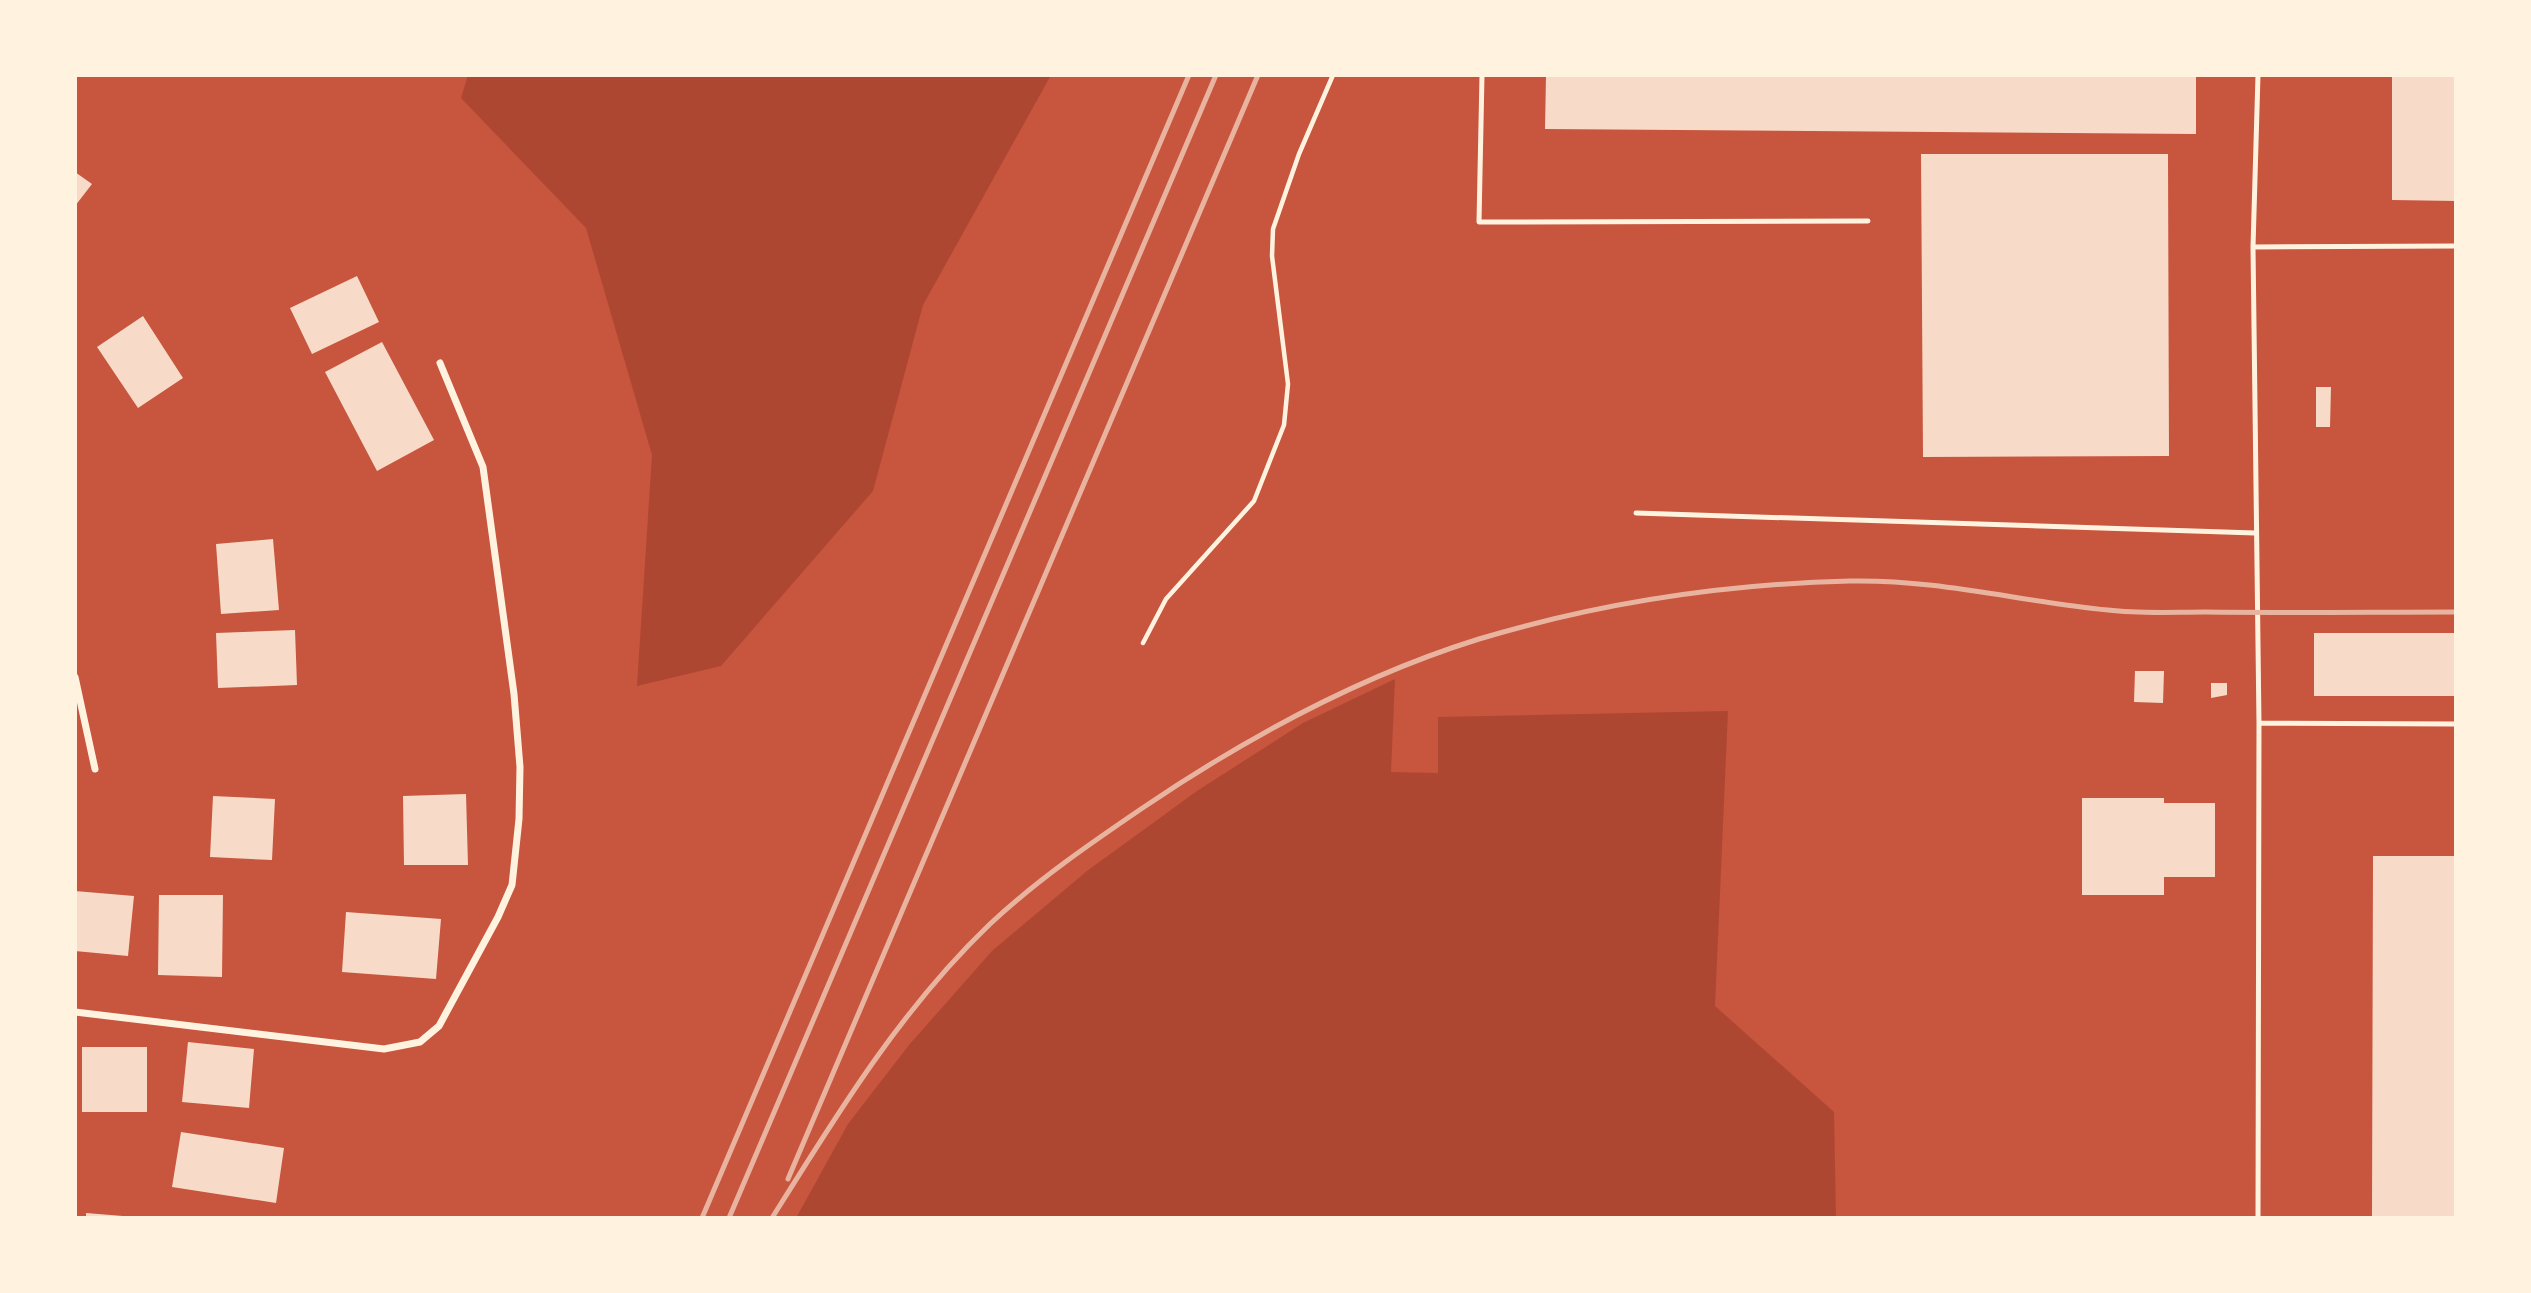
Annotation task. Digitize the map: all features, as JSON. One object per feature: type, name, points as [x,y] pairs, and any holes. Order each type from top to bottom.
[{"type":"street","points":[[75,1012],[384,1049],[420,1042],[439,1026],[498,917],[512,885],[519,819],[520,767],[483,467],[440,363]]},
{"type":"street","points":[[75,677],[95,769]]},
{"type":"lane","points":[[1482,75],[1479,222],[1868,221]]},
{"type":"lane","points":[[2258,75],[2253,247],[2259,723],[2258,1218]]},
{"type":"lane","points":[[2253,247],[2456,246]]},
{"type":"lane","points":[[1636,513],[2255,533]]},
{"type":"lane","points":[[2259,723],[2456,724]]},
{"type":"path","points":[[1143,643],[1166,599],[1254,501],[1284,425],[1288,384],[1272,256],[1273,229],[1300,154],[1334,75]]},
{"type":"shaded area","points":[[468,75],[1051,75],[923,305],[873,491],[721,666],[637,686],[652,455],[586,228],[461,98]]},
{"type":"shaded area","points":[[1395,679],[1391,772],[1438,773],[1438,717],[1728,711],[1715,1006],[1834,1112],[1836,1218],[796,1218],[848,1124],[909,1045],[992,951],[1087,871],[1197,791],[1303,723]]},
{"type":"building","points":[[1546,75],[2196,75],[2196,134],[1545,129]]},
{"type":"building","points":[[2392,75],[2456,75],[2456,201],[2392,200]]},
{"type":"building","points":[[1921,154],[2168,154],[2169,456],[1923,457]]},
{"type":"building","points":[[75,172],[92,184],[75,206]]},
{"type":"building","points":[[357,276],[379,322],[312,354],[290,308]]},
{"type":"building","points":[[143,316],[183,378],[138,408],[97,347]]},
{"type":"building","points":[[382,342],[434,440],[377,471],[325,372]]},
{"type":"building","points":[[2316,387],[2331,387],[2330,427],[2316,427]]},
{"type":"building","points":[[273,539],[279,610],[221,614],[216,544]]},
{"type":"building","points":[[295,630],[297,685],[218,688],[216,633]]},
{"type":"building","points":[[2314,633],[2456,633],[2456,696],[2314,696]]},
{"type":"building","points":[[2135,671],[2164,671],[2163,703],[2134,702]]},
{"type":"building","points":[[2211,683],[2227,683],[2227,695],[2211,698]]},
{"type":"building","points":[[466,794],[468,865],[404,865],[403,796]]},
{"type":"building","points":[[213,796],[275,799],[272,860],[210,857]]},
{"type":"building","points":[[2082,798],[2164,798],[2164,803],[2215,803],[2215,877],[2164,877],[2164,895],[2082,895]]},
{"type":"building","points":[[2373,856],[2456,856],[2456,1218],[2372,1218]]},
{"type":"building","points":[[75,891],[134,896],[128,956],[75,951]]},
{"type":"building","points":[[159,895],[223,895],[222,977],[158,975]]},
{"type":"building","points":[[346,912],[441,919],[436,979],[342,972]]},
{"type":"building","points":[[188,1042],[254,1049],[249,1108],[182,1102]]},
{"type":"building","points":[[82,1047],[147,1047],[147,1112],[82,1112]]},
{"type":"building","points":[[181,1132],[284,1148],[276,1203],[172,1187]]},
{"type":"building","points":[[86,1213],[123,1216],[86,1218]]},
{"type":"railway","points":[[702,1218],[1189,75]]},
{"type":"railway","points":[[729,1218],[1216,75]]},
{"type":"railway","points":[[788,1179],[1258,75]]},
{"type":"railway","points":[[772,1218],[846,1102],[899,1027],[958,957],[1008,908],[1104,834],[1183,781],[1263,733],[1348,690],[1435,654],[1524,626],[1616,606],[1709,591],[1850,581],[1915,584],[2132,612],[2456,612]]}]
